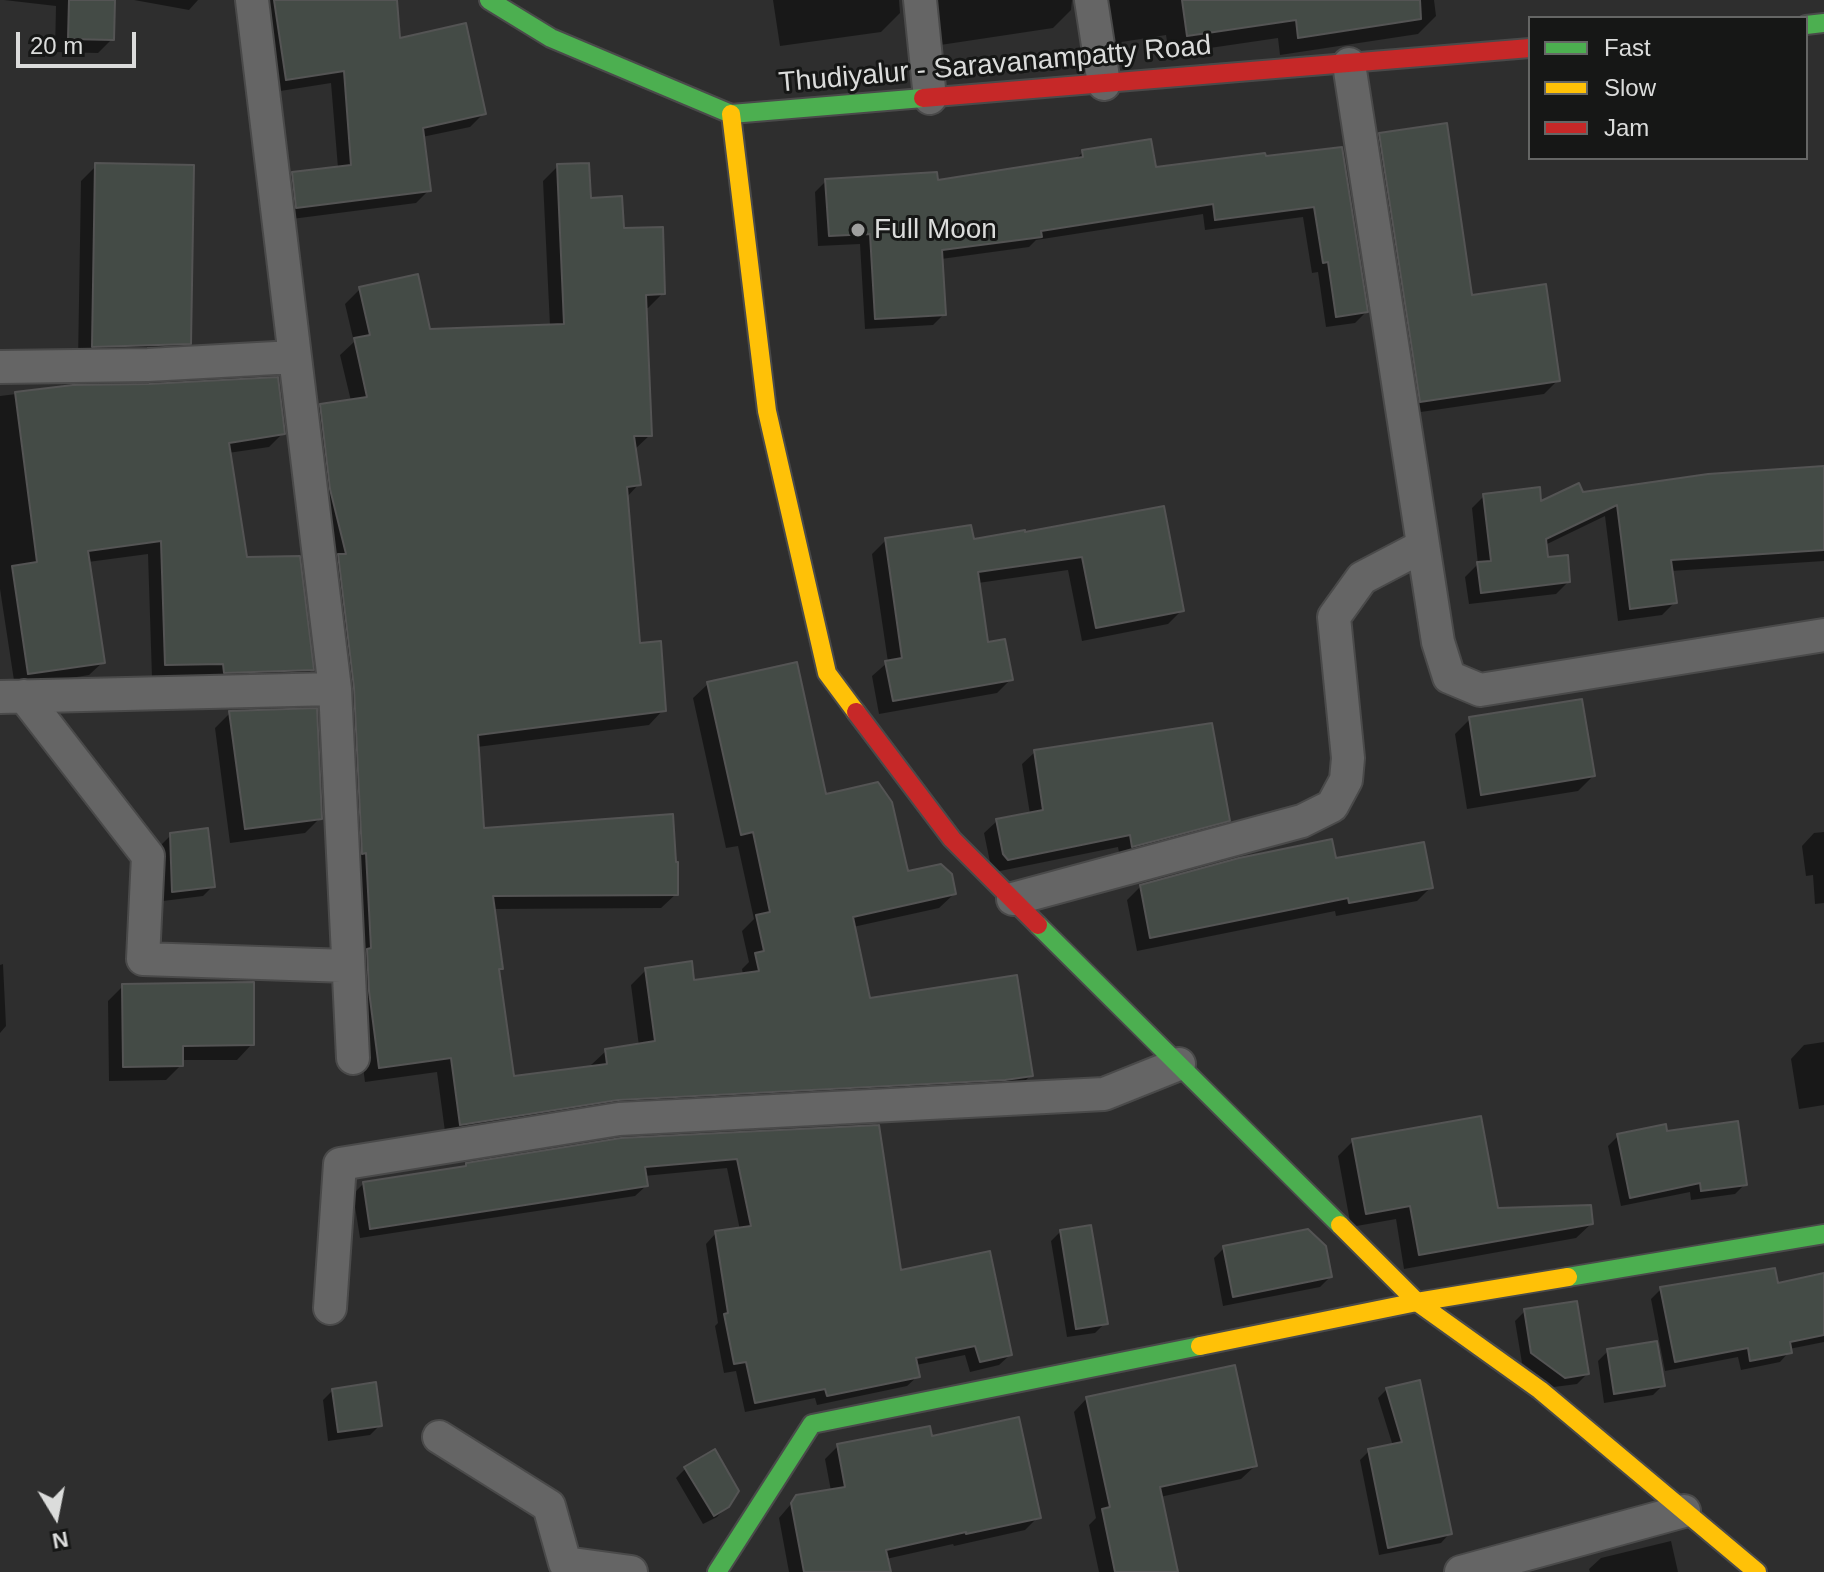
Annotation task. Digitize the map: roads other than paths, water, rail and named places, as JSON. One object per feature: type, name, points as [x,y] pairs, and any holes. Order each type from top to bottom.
[{"type":"street","points":[[252,0],[335,689],[353,1058]]},
{"type":"street","name":"Thudiyalur - Saravanampatty Road","points":[[489,0],[551,38],[731,114],[1528,48]]},
{"type":"street","points":[[920,0],[930,98]]},
{"type":"street","points":[[1091,0],[1104,84]]},
{"type":"street","points":[[1349,64],[1438,642],[1449,677],[1480,690],[1824,635]]},
{"type":"street","points":[[731,114],[767,411],[827,673],[952,839],[1417,1302],[1540,1390],[1757,1572]]},
{"type":"street","points":[[0,367],[148,365],[294,357]]},
{"type":"street","points":[[1013,899],[1302,821],[1332,806],[1346,780],[1348,758],[1334,617],[1362,578],[1423,546]]},
{"type":"street","points":[[12,697],[335,689]]},
{"type":"street","points":[[12,697],[148,856],[143,959],[348,966]]},
{"type":"street","points":[[330,1308],[340,1164],[619,1119],[1104,1094],[1179,1064]]},
{"type":"street","points":[[717,1572],[812,1424],[1417,1302],[1824,1234]]},
{"type":"street","points":[[439,1437],[549,1506],[565,1563],[631,1572]]},
{"type":"street","points":[[1461,1572],[1684,1511]]},
{"type":"place","name":"Full Moon","points":[[858,230]]}]
